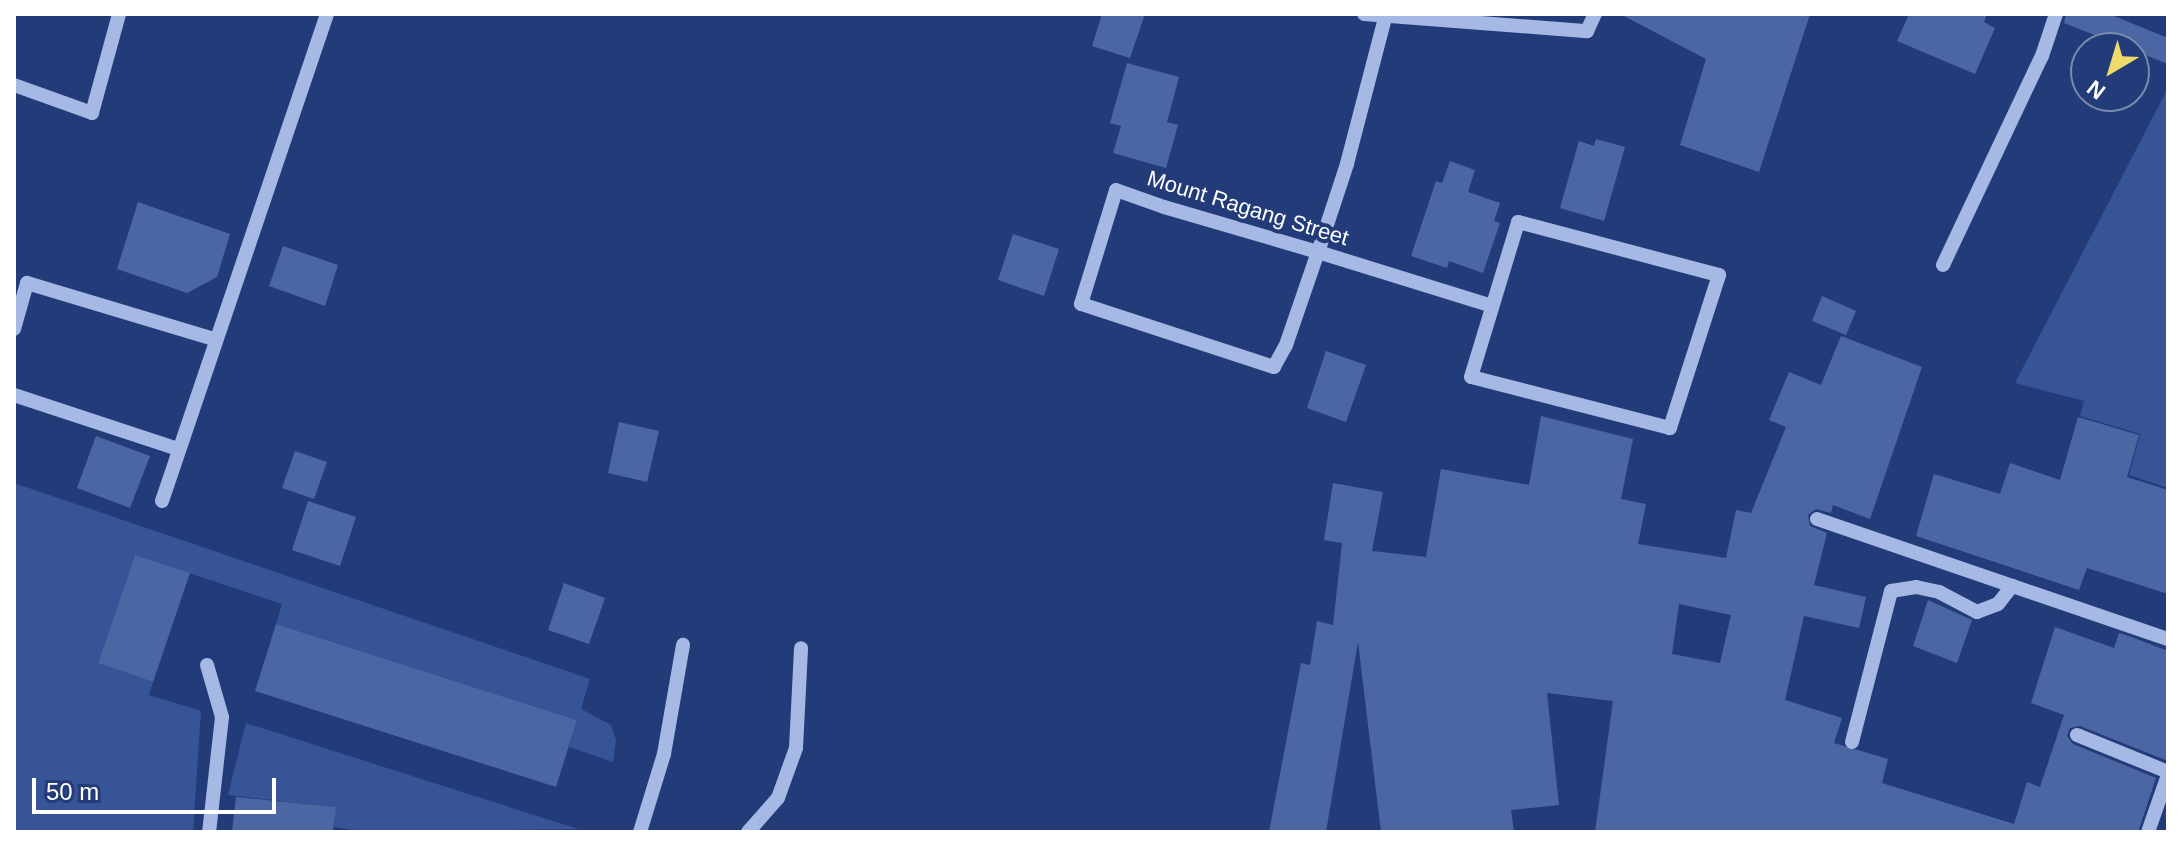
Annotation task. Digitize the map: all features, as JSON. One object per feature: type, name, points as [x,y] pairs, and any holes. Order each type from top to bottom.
[{"type":"street","points":[[14,85],[92,113],[119,14]]},
{"type":"street","points":[[162,501],[214,339],[327,14]]},
{"type":"street","points":[[1364,14],[1587,31],[1595,14]]},
{"type":"street","points":[[1943,265],[2042,56],[2056,14]]},
{"type":"street","points":[[1318,252],[1353,143],[1386,15]]},
{"type":"street","name":"Mount Ragang Street","points":[[1318,252],[1274,367],[1081,304],[1116,190],[1318,252],[1492,306]]},
{"type":"street","points":[[1518,222],[1719,275],[1670,428],[1471,377],[1492,306],[1518,222]]},
{"type":"street","points":[[14,329],[27,283],[214,339]]},
{"type":"street","points":[[14,395],[178,449]]},
{"type":"street","points":[[1817,519],[2168,639]]},
{"type":"street","points":[[1852,742],[1891,591],[1916,587],[1939,592],[1977,612],[1998,604],[2012,586]]},
{"type":"street","points":[[640,832],[664,754],[683,645]]},
{"type":"street","points":[[748,832],[778,798],[796,748],[801,648]]},
{"type":"street","points":[[207,665],[222,717],[209,832]]},
{"type":"street","points":[[2077,735],[2168,773],[2148,832]]},
{"type":"shaded area","points":[[2168,88],[2168,488],[2129,475],[2140,434],[2080,416],[2084,401],[2015,383]]},
{"type":"shaded area","points":[[14,483],[590,679],[581,709],[611,725],[616,740],[613,762],[569,747],[577,720],[276,624],[282,604],[135,555],[98,663],[153,682],[149,695],[201,711],[193,832],[14,832]]},
{"type":"shaded area","points":[[246,723],[578,829],[367,832],[334,827],[335,807],[228,795]]},
{"type":"building","points":[[1102,14],[1145,14],[1130,58],[1092,46]]},
{"type":"building","points":[[1620,14],[1810,14],[1759,172],[1680,145],[1706,59]]},
{"type":"building","points":[[1909,14],[1987,14],[1984,22],[1995,28],[1975,74],[1897,41]]},
{"type":"building","points":[[2066,14],[2109,14],[2168,38],[2168,64],[2150,57],[2150,32],[2087,32],[2064,23]]},
{"type":"building","points":[[1127,63],[1179,77],[1167,122],[1178,125],[1166,168],[1113,153],[1121,126],[1110,123]]},
{"type":"building","points":[[1596,139],[1625,147],[1604,221],[1560,208],[1579,141],[1594,146]]},
{"type":"building","points":[[1450,161],[1475,170],[1468,192],[1500,203],[1494,221],[1500,223],[1483,273],[1449,261],[1447,268],[1411,256],[1436,181],[1442,183]]},
{"type":"building","points":[[138,202],[230,234],[217,277],[187,293],[117,269]]},
{"type":"building","points":[[1013,234],[1059,249],[1044,296],[998,280]]},
{"type":"building","points":[[283,246],[338,265],[325,306],[269,286]]},
{"type":"building","points":[[1822,296],[1856,311],[1846,335],[1812,321]]},
{"type":"building","points":[[1841,336],[1922,367],[1870,519],[1833,505],[1831,513],[1816,509],[1808,515],[1810,526],[1827,533],[1814,585],[1866,597],[1859,628],[1804,616],[1785,700],[1842,718],[1834,743],[1888,759],[1882,783],[2014,824],[2027,782],[2040,787],[2064,715],[2031,703],[2055,627],[2114,648],[2119,633],[2126,635],[2168,651],[2168,761],[2080,726],[2070,728],[2067,736],[2073,744],[2156,778],[2138,832],[1595,832],[1613,701],[1547,693],[1559,805],[1511,810],[1514,832],[1381,832],[1358,642],[1326,832],[1269,832],[1301,663],[1310,665],[1317,621],[1333,625],[1342,543],[1324,540],[1333,483],[1383,492],[1372,551],[1426,557],[1441,469],[1529,485],[1541,416],[1633,439],[1621,499],[1646,504],[1638,544],[1726,558],[1736,510],[1751,513],[1786,427],[1769,420],[1789,372],[1821,385]],"holes":[[[1679,604],[1731,615],[1720,663],[1672,654]]]},
{"type":"building","points":[[1326,351],[1366,365],[1346,422],[1307,408]]},
{"type":"building","points":[[2078,417],[2139,435],[2127,477],[2168,490],[2168,594],[2087,568],[2079,590],[1916,536],[1934,474],[2000,494],[2010,463],[2060,480]]},
{"type":"building","points":[[619,422],[659,431],[647,482],[608,473]]},
{"type":"building","points":[[96,436],[150,456],[130,508],[77,488]]},
{"type":"building","points":[[295,451],[327,462],[314,499],[282,488]]},
{"type":"building","points":[[308,501],[356,517],[340,566],[292,550]]},
{"type":"building","points":[[135,555],[190,573],[153,682],[98,663]]},
{"type":"building","points":[[564,583],[605,598],[589,644],[548,630]]},
{"type":"building","points":[[1928,600],[1972,620],[1957,663],[1913,646]]},
{"type":"building","points":[[276,624],[577,720],[556,787],[255,691]]},
{"type":"building","points":[[236,797],[336,807],[333,832],[232,832]]}]
